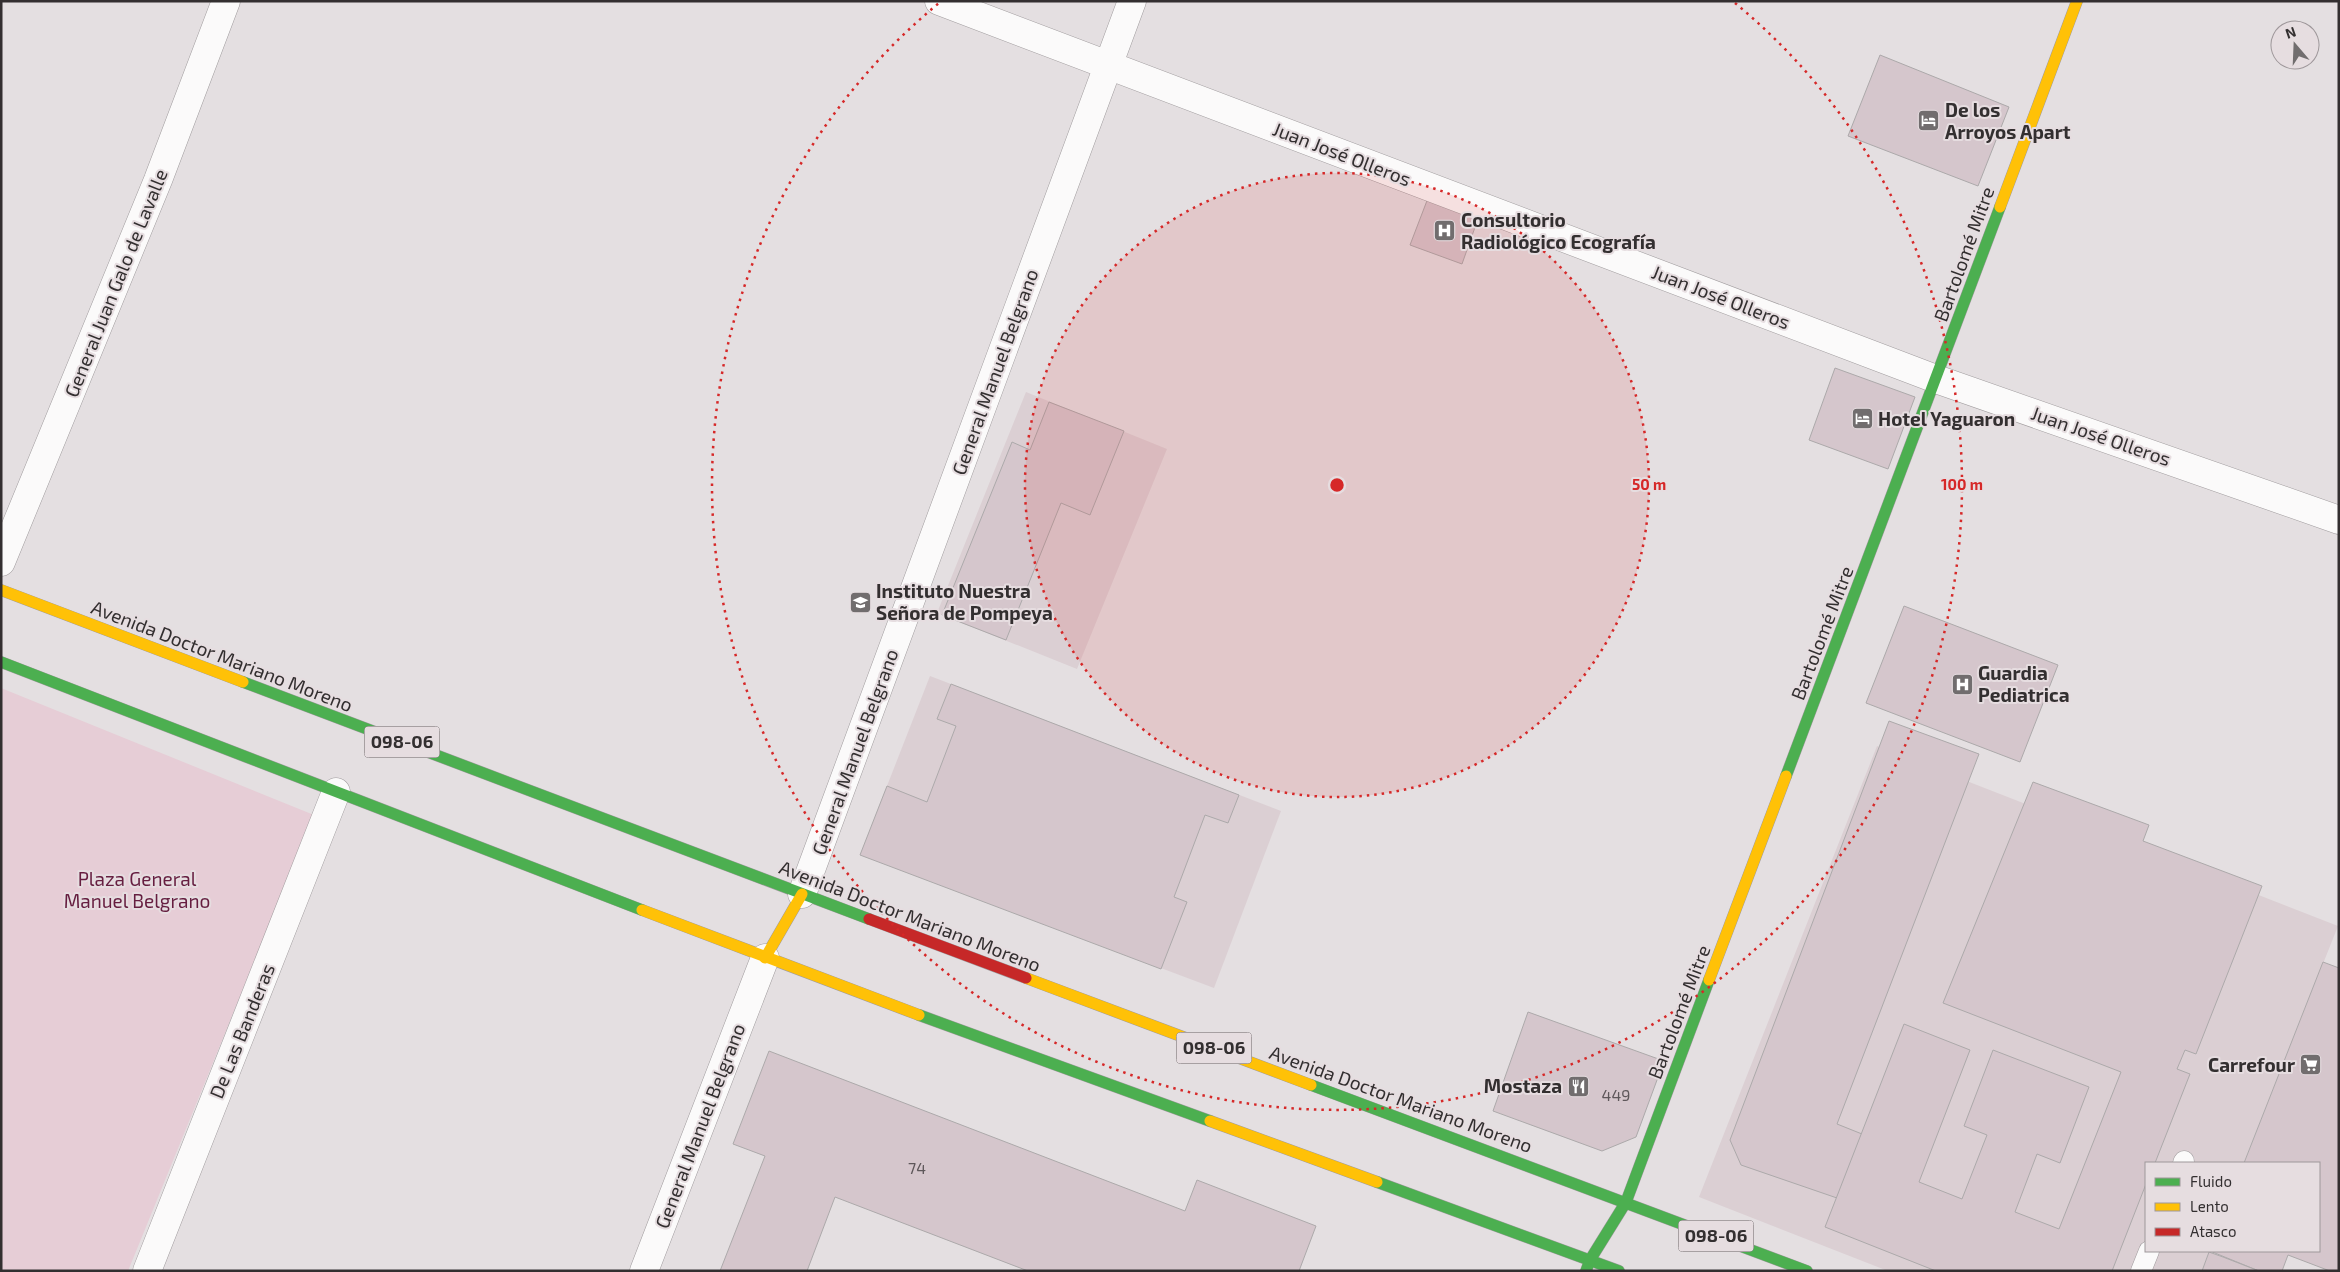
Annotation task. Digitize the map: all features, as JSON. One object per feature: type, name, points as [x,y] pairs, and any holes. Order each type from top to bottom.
[{"type":"main road","name":"Bartolomé Mitre","points":[[1588,1265],[1626,1202],[2077,1]]},
{"type":"main road","name":"Avenida Doctor Mariano Moreno","points":[[1,590],[802,894],[1807,1271]]},
{"type":"main road","points":[[1,662],[765,958],[1588,1265],[1619,1271]]},
{"type":"main road","name":"General Manuel Belgrano","points":[[765,958],[802,894]]},
{"type":"street","name":"General Juan Galo de Lavalle","points":[[1,562],[158,180],[226,1]]},
{"type":"street","name":"Juan José Olleros","points":[[939,1],[1936,379],[2339,520]]},
{"type":"street","name":"General Manuel Belgrano","points":[[802,894],[1132,1]]},
{"type":"street","name":"De Las Banderas","points":[[147,1271],[336,792]]},
{"type":"street","name":"General Manuel Belgrano","points":[[644,1271],[765,958]]},
{"type":"lane","points":[[2141,1271],[2149,1252]]},
{"type":"shaded area","points":[[1026,392],[1167,449],[1077,669],[937,613]]},
{"type":"shaded area","points":[[930,676],[1281,811],[1214,988],[860,855]]},
{"type":"shaded area","points":[[1877,746],[2338,926],[2244,1162],[2145,1162],[2145,1252],[2209,1252],[2202,1271],[1888,1271],[1699,1197]]},
{"type":"green space","name":"Plaza General Manuel Belgrano","points":[[1,688],[314,815],[128,1271],[1,1271]]},
{"type":"building","name":"De los Arroyos Apart","points":[[1880,55],[2009,107],[1978,186],[1848,136]]},
{"type":"building","name":"Consultorio Radiológico Ecografía","points":[[1428,198],[1479,216],[1462,264],[1410,245]]},
{"type":"building","name":"Hotel Yaguaron","points":[[1835,368],[1915,397],[1888,469],[1809,440]]},
{"type":"building","points":[[1049,402],[1124,431],[1090,515],[1061,503],[1006,640],[942,615],[1012,442],[1030,450]]},
{"type":"building","name":"Guardia Pediatrica","points":[[1904,606],[2058,665],[2020,762],[1866,703]]},
{"type":"building","points":[[951,684],[1239,795],[1228,823],[1205,815],[1174,897],[1187,902],[1161,969],[860,855],[887,786],[927,802],[956,726],[937,719]]},
{"type":"building","points":[[1889,721],[1979,754],[1837,1124],[1862,1134],[1837,1198],[1741,1165],[1730,1140]]},
{"type":"building","points":[[2033,782],[2149,825],[2143,841],[2262,886],[2196,1054],[2185,1050],[2177,1069],[2190,1074],[2155,1162],[2145,1162],[2145,1187],[2112,1271],[1936,1271],[1825,1227],[1904,1024],[1970,1050],[1919,1182],[1962,1199],[1987,1135],[1964,1126],[1993,1050],[2089,1087],[2060,1163],[2037,1154],[2015,1212],[2059,1229],[2121,1072],[1943,1003]]},
{"type":"building","name":"Carrefour","points":[[2323,962],[2339,968],[2339,1271],[2330,1271],[2288,1255],[2282,1271],[2259,1271],[2212,1252],[2320,1252],[2320,1162],[2244,1162]]},
{"type":"building","name":"Mostaza","points":[[1528,1012],[1664,1061],[1636,1137],[1602,1151],[1493,1111]]},
{"type":"building","points":[[769,1051],[1185,1211],[1197,1180],[1316,1226],[1299,1271],[1028,1271],[835,1197],[807,1271],[720,1271],[765,1156],[733,1144]]},
{"type":"building","points":[[2209,1252],[2223,1257],[2259,1271],[2202,1271]]},
{"type":"traffic: fast","points":[[1786,776],[2000,207]]},
{"type":"traffic: fast","points":[[1,662],[642,910]]},
{"type":"traffic: fast","points":[[243,682],[869,919]]},
{"type":"traffic: fast","points":[[1586,1271],[1590,1260],[1626,1202],[1709,980]]},
{"type":"traffic: fast","points":[[919,1015],[1210,1121]]},
{"type":"traffic: fast","points":[[1311,1085],[1807,1271]]},
{"type":"traffic: fast","points":[[1377,1182],[1619,1271]]},
{"type":"traffic: slow","points":[[2000,207],[2077,1]]},
{"type":"traffic: slow","points":[[1,590],[243,682]]},
{"type":"traffic: slow","points":[[1709,980],[1786,776]]},
{"type":"traffic: slow","points":[[765,958],[802,894]]},
{"type":"traffic: slow","points":[[642,910],[919,1015]]},
{"type":"traffic: slow","points":[[1026,978],[1311,1085]]},
{"type":"traffic: slow","points":[[1210,1121],[1377,1182]]},
{"type":"traffic: jam","points":[[869,919],[1026,978]]},
{"type":"place","name":"De los Arroyos Apart","points":[[1929,121]]},
{"type":"place","name":"Consultorio Radiológico Ecografía","points":[[1445,231]]},
{"type":"place","name":"Hotel Yaguaron","points":[[1862,419]]},
{"type":"place","name":"Instituto Nuestra Señora de Pompeya","points":[[860,602]]},
{"type":"place","name":"Guardia Pediatrica","points":[[1962,684]]},
{"type":"place","name":"Carrefour","points":[[2311,1065]]},
{"type":"place","name":"Mostaza","points":[[1578,1086]]}]
